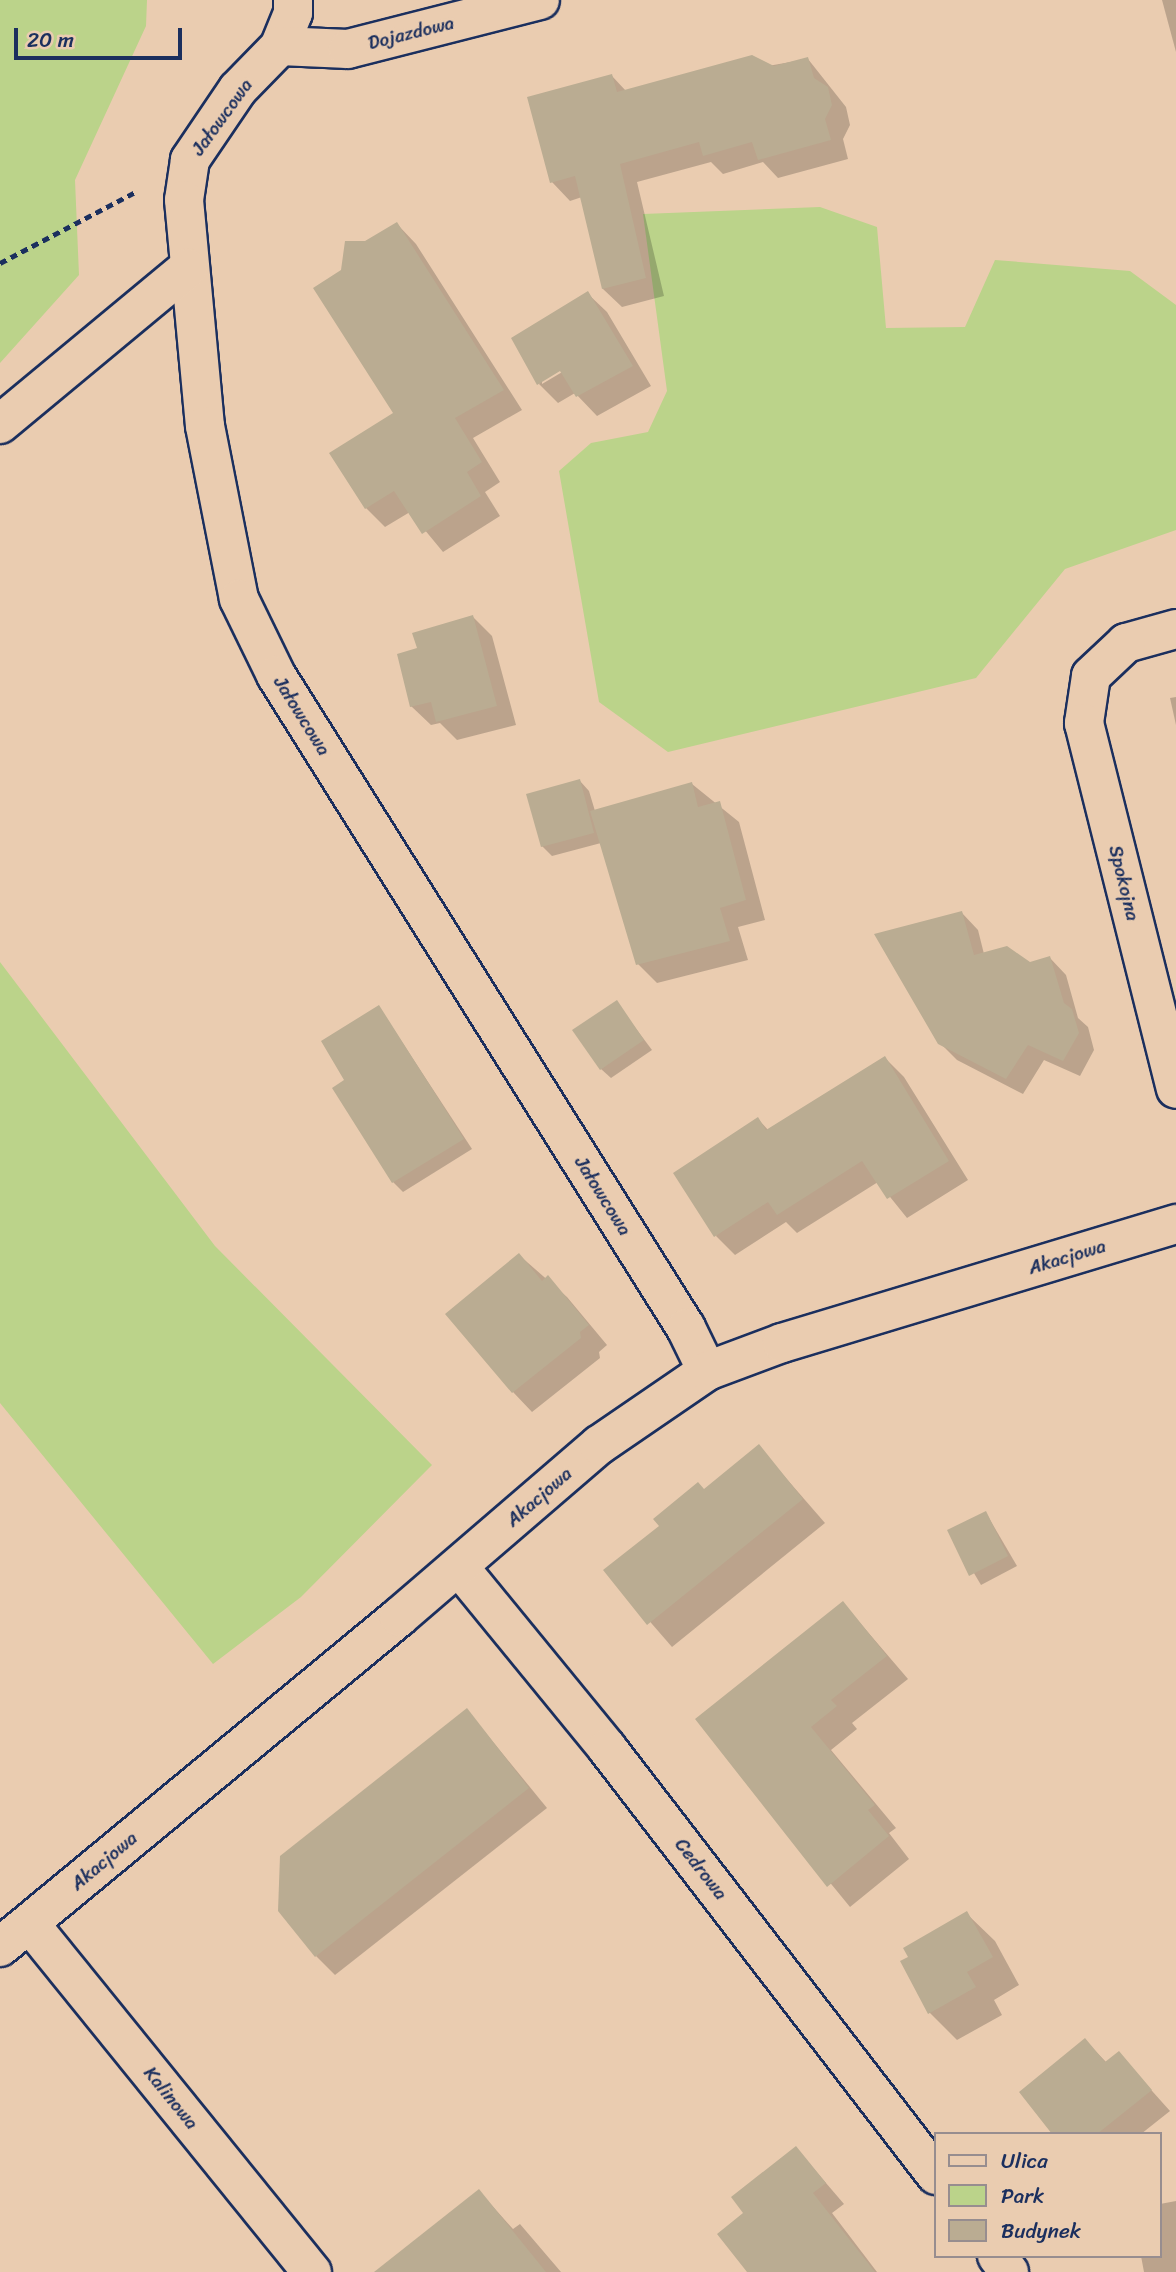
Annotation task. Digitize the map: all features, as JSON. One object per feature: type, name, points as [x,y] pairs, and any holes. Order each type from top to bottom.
[{"type":"street","name":"Jałowcowa","points":[[293,0],[293,13],[281,46],[238,89],[190,160],[184,200],[188,268],[205,426],[239,599],[276,675],[686,1328],[707,1371]]},
{"type":"street","name":"Dojazdowa","points":[[281,46],[348,50],[540,0]]},
{"type":"street","points":[[0,424],[188,268]]},
{"type":"street","name":"Spokojna","points":[[1176,629],[1126,643],[1091,676],[1084,723],[1176,1089]]},
{"type":"street","name":"Akacjowa","points":[[0,1947],[459,1567],[599,1445],[707,1371],[782,1343],[1176,1224]]},
{"type":"street","name":"Cedrowa","points":[[459,1567],[607,1748],[934,2172]]},
{"type":"street","name":"Kalinowa","points":[[30,1924],[312,2272]]},
{"type":"path","points":[[0,263],[190,160]]},
{"type":"green space","points":[[0,0],[147,0],[146,26],[75,180],[79,275],[0,363]]},
{"type":"green space","points":[[820,207],[877,227],[886,328],[965,327],[995,260],[1130,271],[1176,305],[1176,530],[1065,569],[976,678],[668,752],[599,702],[559,471],[591,443],[648,432],[667,391],[643,214]]},
{"type":"green space","points":[[0,962],[215,1246],[432,1465],[301,1597],[213,1664],[0,1403]]},
{"type":"building","points":[[752,55],[774,66],[808,57],[814,78],[828,87],[832,105],[825,119],[831,140],[758,160],[752,142],[703,156],[699,142],[620,164],[646,278],[602,289],[575,176],[550,183],[527,97],[612,74],[617,92]]},
{"type":"building","points":[[397,222],[504,390],[455,418],[482,462],[467,472],[481,496],[422,534],[394,491],[365,509],[329,453],[393,413],[313,288],[341,270],[345,241],[365,241]]},
{"type":"building","points":[[588,291],[633,366],[576,397],[560,371],[537,385],[511,338]]},
{"type":"building","points":[[473,615],[497,706],[436,722],[431,702],[410,707],[397,654],[417,648],[412,633]]},
{"type":"building","points":[[580,779],[594,833],[541,847],[526,794]]},
{"type":"building","points":[[692,782],[698,807],[720,801],[746,900],[720,908],[730,941],[636,965],[590,811]]},
{"type":"building","points":[[962,911],[974,955],[1007,946],[1030,962],[1050,956],[1064,1003],[1072,1009],[1079,1033],[1063,1061],[1028,1045],[1006,1079],[938,1044],[874,934]]},
{"type":"building","points":[[617,1000],[644,1040],[600,1070],[572,1030]]},
{"type":"building","points":[[379,1005],[464,1139],[392,1183],[332,1088],[344,1080],[321,1041]]},
{"type":"building","points":[[885,1056],[949,1161],[887,1199],[862,1161],[777,1215],[768,1202],[714,1237],[673,1173],[758,1117],[766,1130]]},
{"type":"building","points":[[519,1253],[542,1281],[548,1275],[589,1325],[580,1332],[581,1338],[512,1393],[445,1314]]},
{"type":"building","points":[[759,1444],[803,1499],[647,1625],[603,1570],[659,1526],[653,1519],[698,1482],[704,1489]]},
{"type":"building","points":[[986,1511],[1008,1556],[969,1576],[947,1530]]},
{"type":"building","points":[[843,1601],[887,1656],[831,1700],[837,1706],[811,1727],[875,1805],[868,1810],[889,1836],[827,1887],[695,1719]]},
{"type":"building","points":[[467,1708],[529,1788],[315,1957],[278,1911],[280,1856]]},
{"type":"building","points":[[967,1911],[993,1957],[967,1972],[976,1987],[928,2014],[900,1961],[908,1957],[903,1948]]},
{"type":"building","points":[[1085,2038],[1105,2062],[1119,2051],[1152,2090],[1100,2132],[1050,2132],[1019,2092]]},
{"type":"building","points":[[796,2146],[826,2183],[813,2193],[875,2272],[747,2272],[717,2234],[743,2213],[731,2197]]},
{"type":"building","points":[[479,2189],[546,2272],[374,2272]]}]
